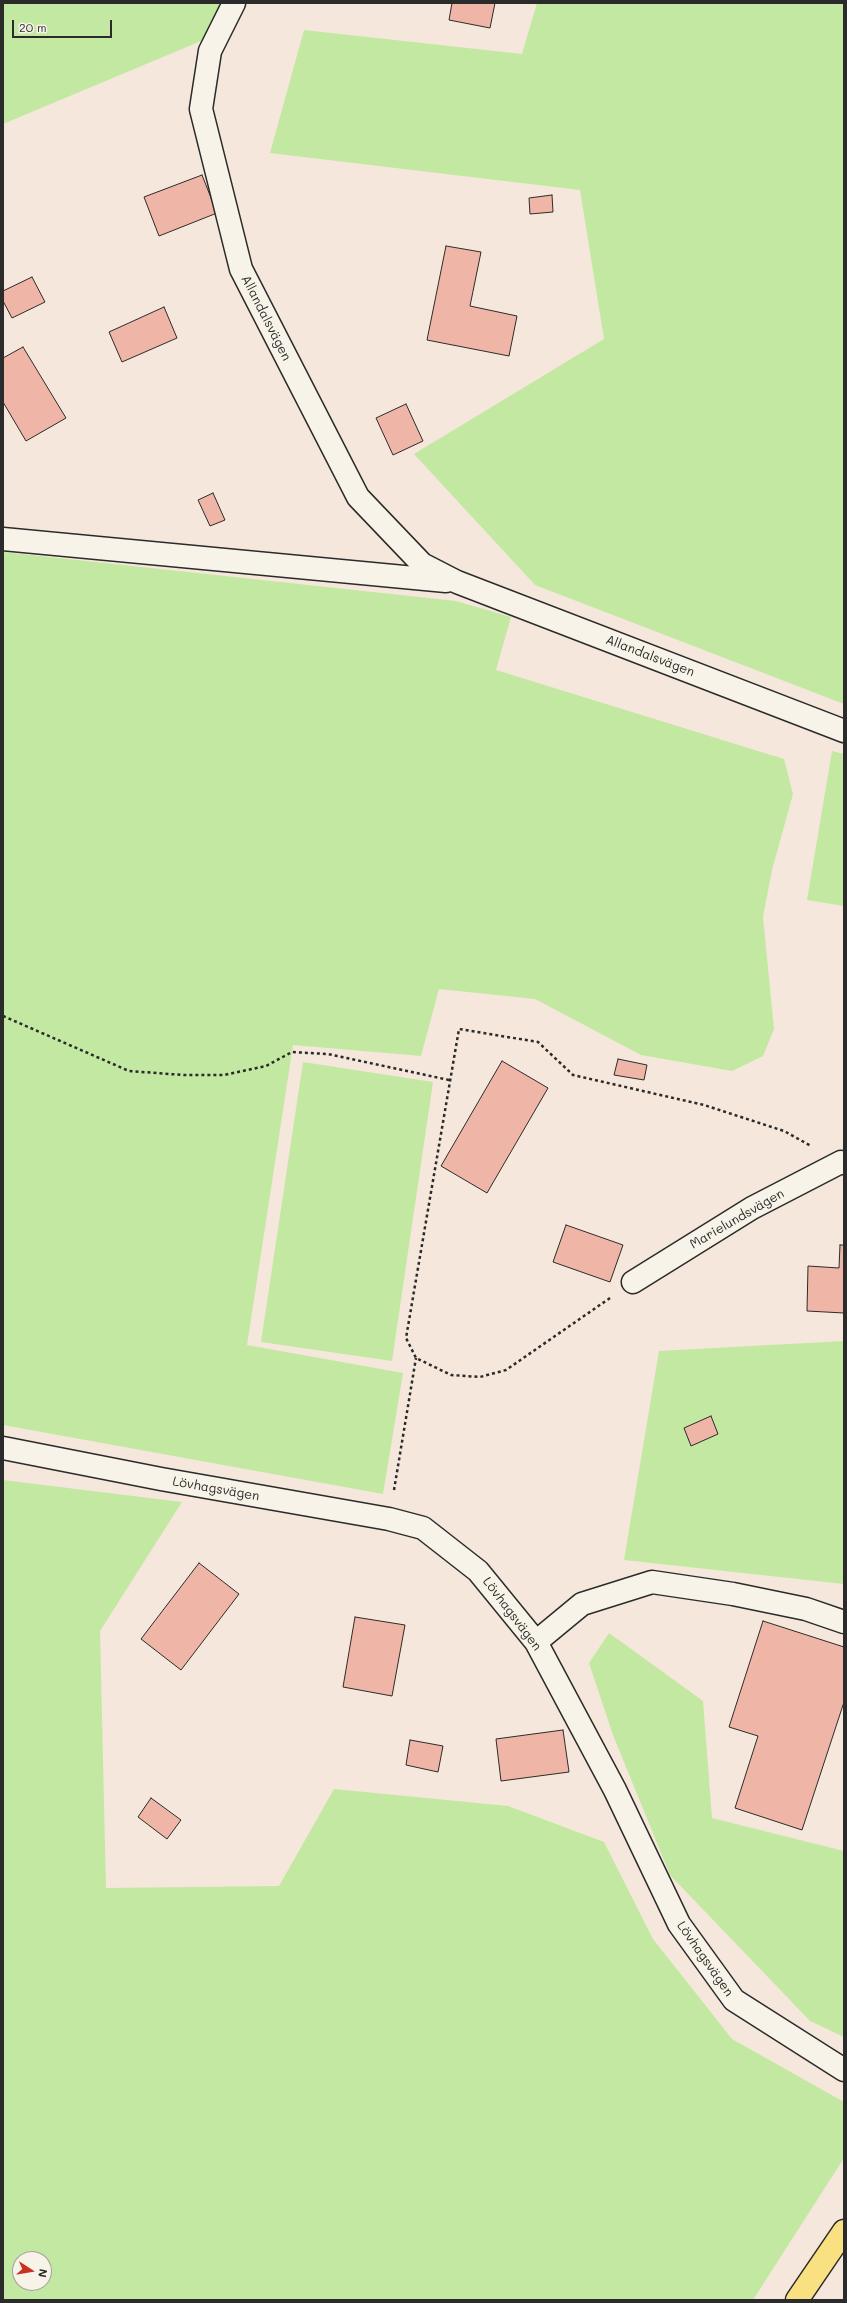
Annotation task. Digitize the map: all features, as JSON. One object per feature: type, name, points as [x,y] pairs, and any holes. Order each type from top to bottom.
[{"type":"main road","points":[[796,2300],[844,2231]]},
{"type":"street","name":"Allandalsvägen","points":[[234,3],[210,51],[201,109],[241,269],[358,497],[422,564],[457,582],[844,731]]},
{"type":"street","name":"Allandalsvägen","points":[[3,539],[457,582]]},
{"type":"street","name":"Marielundsvägen","points":[[633,1282],[752,1208],[843,1163]]},
{"type":"street","name":"Lövhagsvägen","points":[[3,1448],[161,1479],[389,1519],[424,1528],[478,1571],[536,1642],[615,1790],[678,1924],[734,2000],[844,2070]]},
{"type":"street","points":[[536,1642],[582,1604],[652,1582],[734,1594],[806,1609],[844,1622]]},
{"type":"path","points":[[3,1016],[129,1071],[183,1075],[224,1075],[266,1066],[292,1052],[328,1054],[449,1080]]},
{"type":"path","points":[[389,1519],[416,1358],[406,1338],[449,1080],[459,1030],[538,1042],[573,1075],[704,1105],[784,1131],[843,1163]]},
{"type":"path","points":[[416,1358],[451,1375],[480,1378],[506,1370],[633,1282]]},
{"type":"green space","points":[[3,3],[229,3],[213,36],[3,124]]},
{"type":"green space","points":[[537,3],[844,3],[844,704],[535,585],[414,454],[604,339],[580,190],[270,153],[304,30],[522,54]]},
{"type":"green space","points":[[3,552],[456,601],[511,617],[496,670],[784,759],[793,794],[772,870],[763,917],[774,1029],[763,1056],[732,1071],[641,1055],[535,999],[439,989],[421,1056],[293,1045],[247,1345],[403,1373],[383,1494],[3,1425]]},
{"type":"green space","points":[[832,751],[844,754],[844,906],[807,900]]},
{"type":"green space","points":[[303,1062],[433,1082],[392,1361],[261,1342]]},
{"type":"green space","points":[[844,1341],[844,1584],[624,1560],[659,1351]]},
{"type":"green space","points":[[3,1480],[182,1502],[100,1631],[106,1888],[279,1886],[334,1789],[508,1806],[604,1842],[653,1939],[732,2039],[844,2102],[844,2158],[753,2300],[3,2300]]},
{"type":"green space","points":[[609,1633],[703,1701],[712,1818],[844,1851],[844,2037],[810,2021],[670,1875],[613,1735],[589,1663]]},
{"type":"building","points":[[452,3],[495,3],[490,28],[449,20]]},
{"type":"building","points":[[202,175],[217,213],[159,236],[144,197]]},
{"type":"building","points":[[552,195],[553,212],[530,214],[529,198]]},
{"type":"building","points":[[446,246],[481,252],[470,306],[517,316],[509,356],[427,340]]},
{"type":"building","points":[[32,277],[45,302],[12,318],[3,301],[3,291]]},
{"type":"building","points":[[164,307],[177,338],[122,362],[109,332]]},
{"type":"building","points":[[23,347],[66,418],[26,441],[3,402],[3,358]]},
{"type":"building","points":[[406,404],[423,441],[393,455],[376,418]]},
{"type":"building","points":[[213,493],[225,520],[210,526],[198,500]]},
{"type":"building","points":[[618,1059],[647,1065],[644,1080],[614,1075]]},
{"type":"building","points":[[502,1061],[548,1088],[487,1193],[441,1166]]},
{"type":"building","points":[[566,1225],[623,1245],[610,1282],[553,1262]]},
{"type":"building","points":[[840,1245],[844,1245],[844,1313],[807,1311],[808,1266],[839,1268]]},
{"type":"building","points":[[711,1416],[718,1434],[691,1446],[684,1428]]},
{"type":"building","points":[[199,1563],[239,1594],[181,1670],[141,1639]]},
{"type":"building","points":[[355,1617],[405,1625],[392,1696],[343,1687]]},
{"type":"building","points":[[763,1621],[844,1647],[844,1702],[802,1830],[735,1808],[758,1736],[729,1727]]},
{"type":"building","points":[[563,1730],[569,1772],[501,1781],[496,1739]]},
{"type":"building","points":[[410,1740],[443,1746],[438,1772],[406,1765]]},
{"type":"building","points":[[151,1798],[181,1820],[167,1839],[138,1817]]}]
